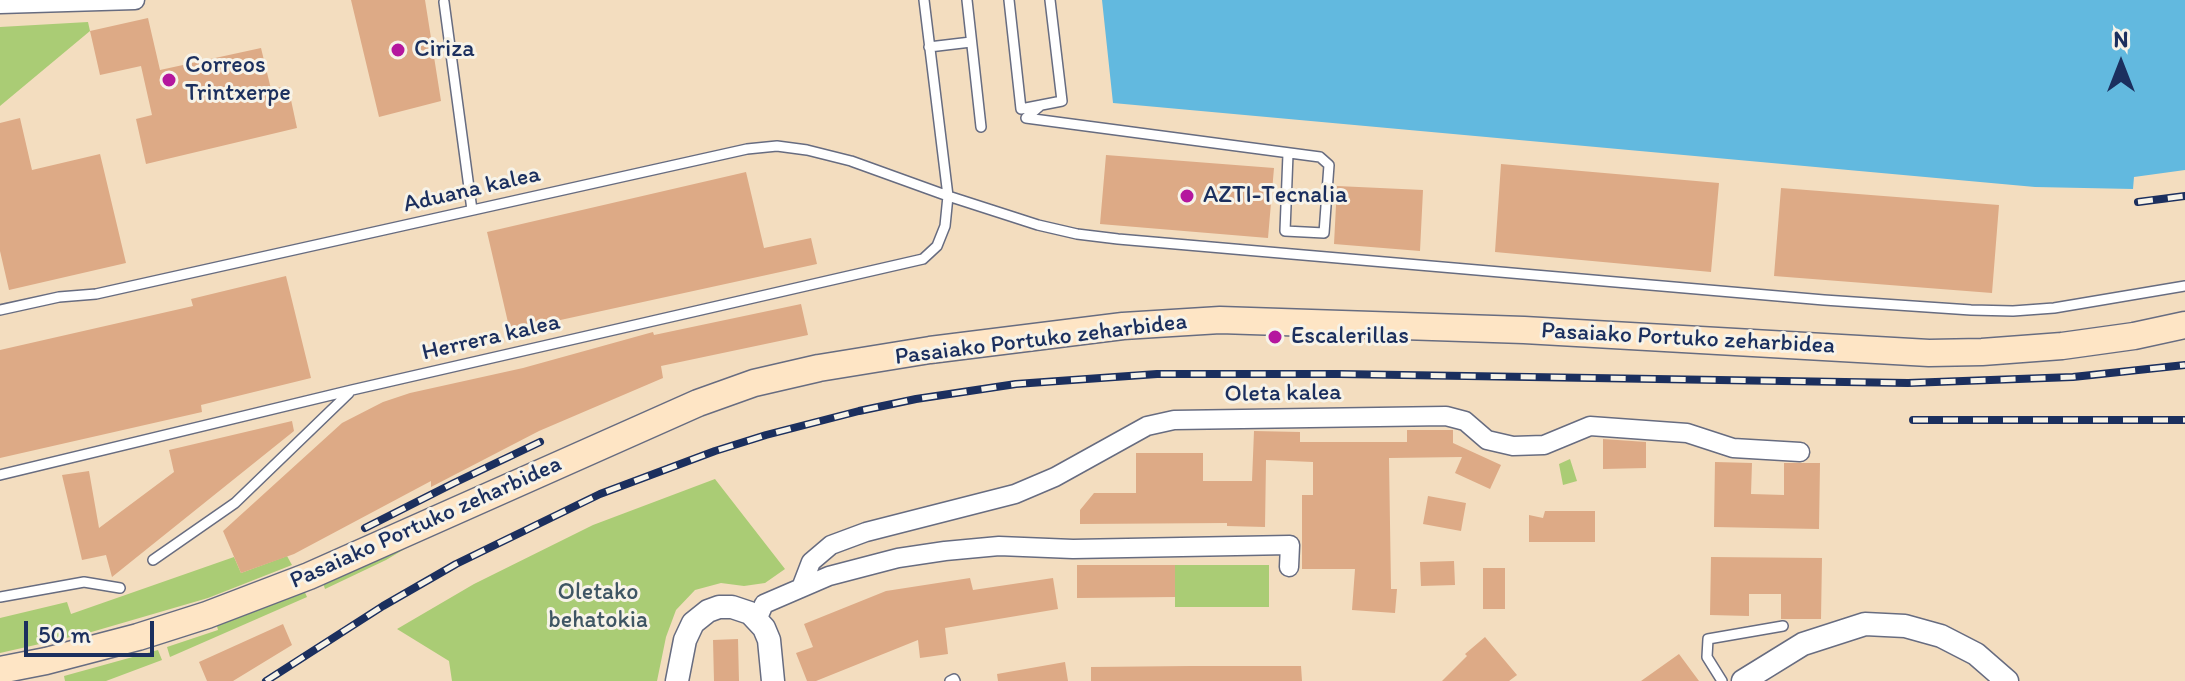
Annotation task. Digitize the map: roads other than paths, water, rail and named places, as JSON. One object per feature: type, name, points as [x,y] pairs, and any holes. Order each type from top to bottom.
[{"type":"main road","name":"Pasaiako Portuko zeharbidea","points":[[0,670],[138,637],[220,610],[317,573],[698,403],[754,383],[819,368],[930,350],[1123,326],[1220,320],[1537,330],[1929,353],[2062,346],[2185,325]]},
{"type":"street","points":[[0,4],[135,0]]},
{"type":"street","name":"Oleta kalea","points":[[801,588],[811,562],[831,545],[866,532],[1015,494],[1055,477],[1147,426],[1174,420],[1446,416],[1465,421],[1487,440],[1513,446],[1544,445],[1590,426],[1687,433],[1733,448],[1800,452]]},
{"type":"street","points":[[757,620],[764,604],[829,576],[898,558],[945,551],[999,546],[1073,549],[1290,545],[1289,567]]},
{"type":"street","points":[[677,681],[688,631],[700,616],[719,607],[742,610],[764,628],[769,640],[773,681]]},
{"type":"street","points":[[1743,681],[1803,644],[1865,624],[1905,626],[1941,636],[1976,654],[2007,681]]},
{"type":"lane","name":"Herrera kalea","points":[[0,475],[352,390],[923,259],[937,246],[945,226],[948,196],[924,0]]},
{"type":"lane","points":[[967,0],[981,127]]},
{"type":"lane","points":[[1009,0],[1021,109],[1062,101],[1050,0]]},
{"type":"lane","points":[[444,2],[472,210]]},
{"type":"lane","points":[[929,47],[971,42]]},
{"type":"lane","points":[[1041,105],[1026,118],[1320,157],[1329,165],[1324,233],[1285,231],[1288,154]]},
{"type":"lane","name":"Aduana kalea","points":[[0,310],[59,297],[96,294],[747,149],[777,146],[851,161],[1038,225],[1118,239],[1917,307],[2013,311],[2054,308],[2185,286]]},
{"type":"lane","points":[[153,560],[235,503],[352,390]]},
{"type":"lane","points":[[0,597],[84,582],[120,588]]},
{"type":"lane","points":[[1722,681],[1707,657],[1708,639],[1783,626]]},
{"type":"water","points":[[1102,0],[2185,0],[2185,170],[2134,177],[2133,189],[2035,187],[1113,103]]},
{"type":"railway","points":[[2138,202],[2185,196]]},
{"type":"railway","points":[[266,681],[383,606],[456,564],[600,494],[766,435],[916,399],[1016,384],[1157,374],[1908,383],[2073,377],[2185,365]]},
{"type":"railway","points":[[1913,420],[2185,420]]},
{"type":"railway","points":[[365,528],[540,442]]},
{"type":"place","name":"Ciriza","points":[[398,50]]},
{"type":"place","name":"Correos Trintxerpe","points":[[169,80]]},
{"type":"place","name":"AZTI-Tecnalia","points":[[1187,196]]},
{"type":"place","name":"Escalerillas","points":[[1275,337]]},
{"type":"park label","name":"Oletako behatokia","points":[[598,607]]}]
